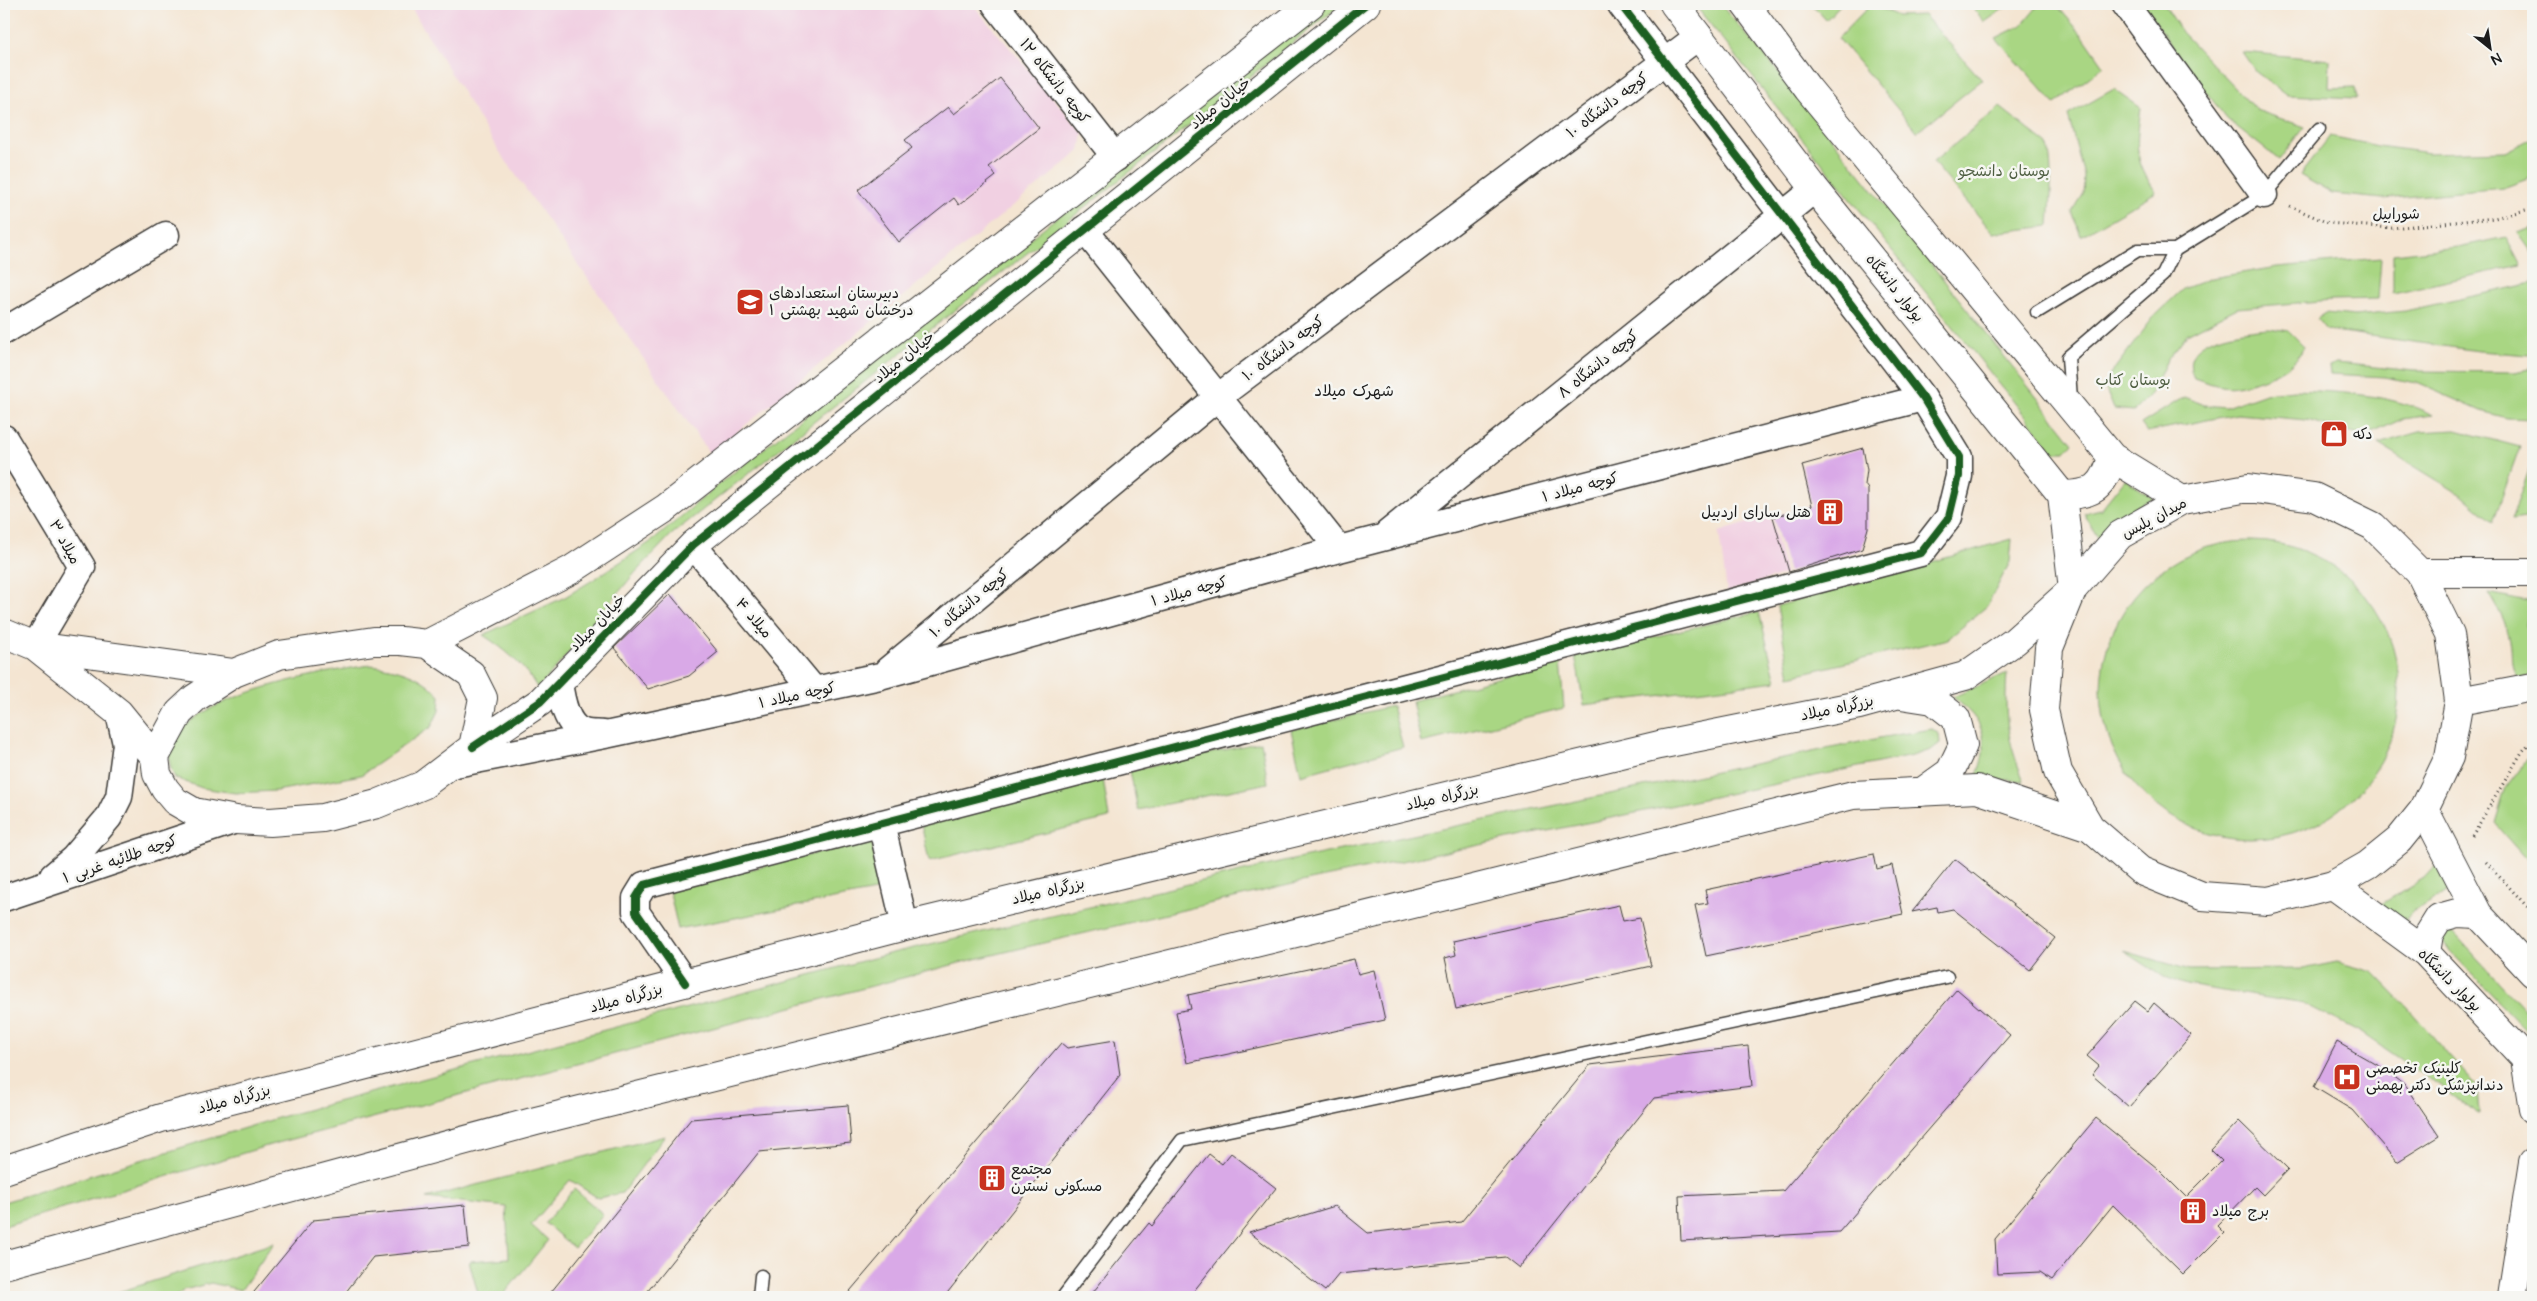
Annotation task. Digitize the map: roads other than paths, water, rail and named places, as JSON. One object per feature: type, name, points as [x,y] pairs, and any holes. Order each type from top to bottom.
[{"type":"main road","name":"خیابان میلاد","points":[[426,644],[571,570],[666,508],[1311,4]]},
{"type":"main road","name":"خیابان میلاد","points":[[155,757],[157,774],[175,801],[194,812],[236,820],[270,822],[323,818],[377,804],[423,784],[473,747],[540,702],[693,545],[1366,4]]},
{"type":"main road","name":"بولوار دانشگاه","points":[[1674,4],[1816,188],[2062,494]]},
{"type":"main road","points":[[1745,4],[1808,89],[2112,457],[2182,500]]},
{"type":"main road","points":[[2073,589],[2062,494],[2080,495],[2097,488],[2107,475],[2112,457]]},
{"type":"main road","name":"میدان پلیس","points":[[2248,488],[2314,497],[2373,526],[2420,574],[2450,634],[2459,701],[2449,757],[2424,809],[2399,840],[2368,866],[2333,885],[2268,901],[2202,896],[2141,871],[2090,827],[2058,772],[2044,710],[2049,648],[2073,589],[2120,535],[2182,500],[2248,488]]},
{"type":"main road","points":[[2420,574],[2533,573]]},
{"type":"main road","name":"بزرگراه میلاد","points":[[4,1170],[161,1118],[905,926],[1659,745],[1859,705],[1898,695],[1965,676],[2015,641],[2073,589]]},
{"type":"main road","points":[[4,633],[35,646],[234,673]]},
{"type":"main road","points":[[35,646],[119,713],[155,757],[179,713],[194,698],[234,673],[280,655],[324,647],[374,641],[401,641],[426,644],[471,674],[483,698],[473,747]]},
{"type":"main road","points":[[2459,701],[2533,688]]},
{"type":"main road","points":[[1898,695],[1932,700],[1956,718],[1963,745],[1950,772],[1922,792]]},
{"type":"main road","points":[[4,1266],[536,1121],[1853,796],[1977,789],[2090,827]]},
{"type":"main road","points":[[2424,809],[2478,914],[2533,973]]},
{"type":"main road","name":"بولوار دانشگاه","points":[[2333,885],[2426,953],[2529,1063]]},
{"type":"main road","points":[[2426,953],[2429,934],[2439,918],[2457,913],[2478,914]]},
{"type":"main road","points":[[2529,1063],[2533,1109]]},
{"type":"main road","points":[[2512,1297],[2533,1162]]},
{"type":"street","name":"کوچه دانشگاه ۱۲","points":[[995,4],[1116,158]]},
{"type":"street","points":[[2125,4],[2264,195]]},
{"type":"street","points":[[685,983],[636,912],[636,898],[644,885],[1921,553],[1950,517],[1959,476],[1959,457],[1923,398],[1621,5]]},
{"type":"street","name":"کوچه دانشگاه ۱۰","points":[[880,676],[1218,397],[1699,36]]},
{"type":"street","name":"کوچه دانشگاه ۸","points":[[1381,538],[1816,188]]},
{"type":"street","points":[[1084,229],[1339,549]]},
{"type":"street","points":[[4,331],[166,235]]},
{"type":"street","name":"کوچه میلاد ۱","points":[[450,765],[610,734],[880,676],[1339,549],[1923,398]]},
{"type":"street","name":"میلاد ۳","points":[[4,438],[82,567],[35,646]]},
{"type":"street","name":"میلاد ۴","points":[[693,545],[815,691]]},
{"type":"street","points":[[559,682],[561,700],[572,722],[582,732],[610,734]]},
{"type":"street","points":[[40,886],[74,858],[109,817],[119,797],[126,744],[119,713]]},
{"type":"street","name":"کوچه طلائیه غربی ۱","points":[[4,898],[236,820]]},
{"type":"street","points":[[881,824],[905,926]]},
{"type":"lane","points":[[2037,312],[2138,250],[2175,250],[2264,195],[2319,129]]},
{"type":"lane","points":[[2071,407],[2068,357],[2163,275],[2175,250]]},
{"type":"lane","points":[[1063,1297],[1182,1140],[1947,976]]},
{"type":"lane","points":[[759,1297],[761,1276]]},
{"type":"place","name":"دبیرستان استعدادهای درخشان شهید بهشتی ۱","points":[[750,302]]},
{"type":"place","name":"دکه","points":[[2334,434]]},
{"type":"place","name":"هتل سارای اردبیل","points":[[1830,512]]},
{"type":"place","name":"کلینیک تخصصی دندانپزشکی دکتر بهمنی","points":[[2347,1077]]},
{"type":"place","name":"مجتمع مسکونی نسترن","points":[[992,1178]]},
{"type":"place","name":"برج میلاد","points":[[2193,1211]]},
{"type":"district","name":"شهرک میلاد","points":[[1354,390]]},
{"type":"park label","name":"بوستان دانشجو","points":[[2004,171]]},
{"type":"park label","name":"بوستان کتاب","points":[[2133,380]]}]
